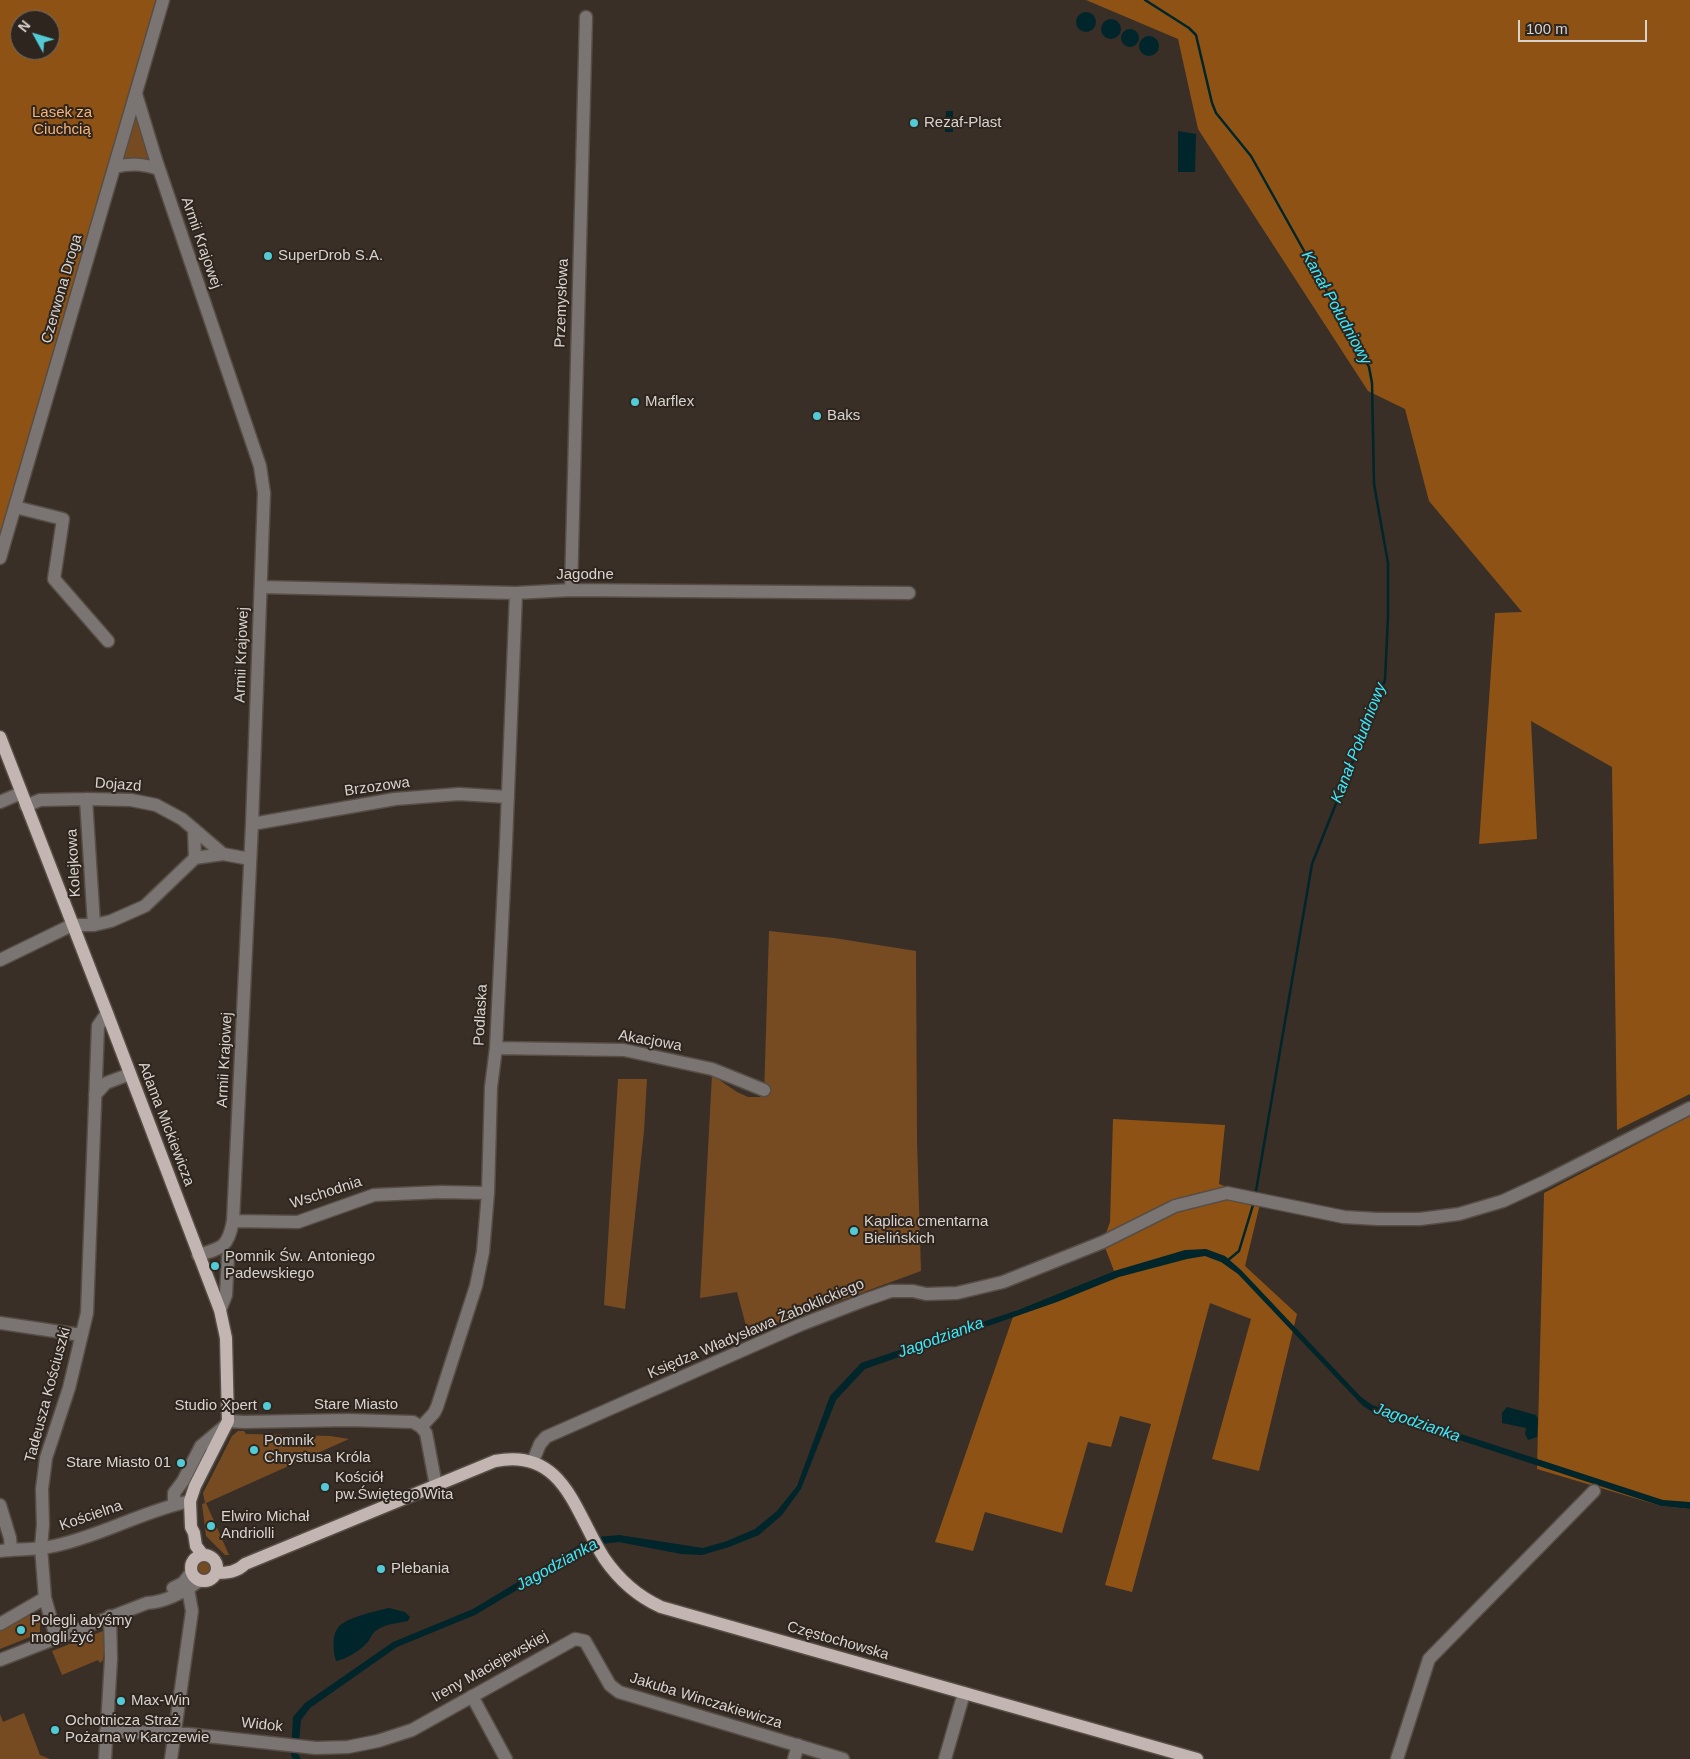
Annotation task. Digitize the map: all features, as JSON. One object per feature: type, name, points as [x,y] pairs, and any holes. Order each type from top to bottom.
[{"type":"main road","name":"Adama Mickiewicza","points":[[0,737],[220,1310],[226,1338],[227,1423],[195,1486],[190,1501],[191,1527],[194,1533],[198,1557]]},
{"type":"main road","points":[[216,1568],[235,1571],[245,1564],[496,1462],[516,1459],[533,1462]]},
{"type":"main road","name":"Częstochowska","points":[[533,1462],[553,1474],[561,1483],[604,1557],[618,1576],[637,1594],[670,1611],[1196,1759]]},
{"type":"main road","points":[[210,1556],[216,1568],[210,1580],[205,1582],[195,1577],[191,1564],[198,1557],[210,1556]]},
{"type":"street","name":"Czerwona Droga","points":[[0,558],[163,0]]},
{"type":"street","name":"Przemysłowa","points":[[571,590],[586,17]]},
{"type":"street","name":"Armii Krajowej","points":[[136,94],[159,169],[260,466],[264,493],[252,824],[233,1221],[230,1237],[223,1246],[198,1255]]},
{"type":"street","points":[[114,167],[129,164],[147,165],[159,169]]},
{"type":"street","points":[[15,507],[63,519],[54,579],[108,640]]},
{"type":"street","name":"Jagodne","points":[[261,587],[516,593],[571,590],[909,593]]},
{"type":"street","name":"Podlaska","points":[[421,1427],[437,1408],[476,1286],[483,1252],[488,1192],[492,1087],[496,1048],[516,593]]},
{"type":"street","points":[[0,802],[21,793]]},
{"type":"street","name":"Brzozowa","points":[[252,824],[395,799],[459,794],[508,797]]},
{"type":"street","name":"Dojazd","points":[[26,806],[40,800],[86,799],[131,800],[156,805],[182,819],[223,854]]},
{"type":"street","name":"Kolejkowa","points":[[86,799],[94,925]]},
{"type":"street","points":[[194,829],[195,858]]},
{"type":"street","points":[[0,960],[72,924],[94,925],[111,921],[145,906],[195,858],[223,854],[250,859]]},
{"type":"street","name":"Tadeusza Kościuszki","points":[[56,1637],[45,1598],[41,1548],[44,1525],[42,1489],[46,1458],[70,1388],[81,1335],[88,1313],[98,1026],[107,1013]]},
{"type":"street","name":"Akacjowa","points":[[496,1048],[624,1050],[712,1069],[764,1090]]},
{"type":"street","points":[[95,1095],[106,1083],[130,1074]]},
{"type":"street","name":"Księdza Władysława Żaboklickiego","points":[[533,1462],[540,1444],[546,1437],[800,1325],[891,1291],[913,1291],[926,1294],[957,1293],[1003,1282],[1103,1242],[1175,1206],[1227,1193],[1344,1217],[1420,1219],[1459,1214],[1503,1201],[1690,1108]]},
{"type":"street","name":"Wschodnia","points":[[233,1221],[298,1222],[374,1194],[488,1192]]},
{"type":"street","points":[[220,1310],[226,1295],[228,1256]]},
{"type":"street","points":[[0,1323],[81,1335]]},
{"type":"street","name":"Stare Miasto","points":[[227,1423],[388,1421],[413,1422],[421,1427]]},
{"type":"street","points":[[174,1504],[174,1493],[183,1481],[201,1446],[227,1423]]},
{"type":"street","points":[[421,1427],[428,1438],[436,1486]]},
{"type":"street","points":[[1397,1759],[1429,1659],[1594,1491]]},
{"type":"street","name":"Kościelna","points":[[5,1550],[54,1546],[94,1534],[174,1504],[190,1501]]},
{"type":"street","points":[[0,1505],[10,1538],[5,1550]]},
{"type":"street","points":[[147,1602],[156,1602],[188,1589],[195,1577]]},
{"type":"street","points":[[0,1660],[147,1602],[154,1596],[195,1577]]},
{"type":"street","points":[[171,1759],[192,1611],[188,1589]]},
{"type":"street","points":[[0,1624],[45,1598]]},
{"type":"street","points":[[105,1759],[111,1659],[110,1616]]},
{"type":"street","name":"Ireny Maciejewskiej","points":[[412,1730],[575,1639],[585,1641]]},
{"type":"street","name":"Jakuba Winczakiewicza","points":[[585,1641],[610,1685],[619,1692],[843,1759]]},
{"type":"street","points":[[945,1759],[964,1693]]},
{"type":"street","points":[[472,1696],[506,1759]]},
{"type":"street","name":"Widok","points":[[106,1731],[176,1733],[316,1748],[348,1747],[378,1741],[412,1730]]},
{"type":"street","points":[[794,1759],[798,1746]]},
{"type":"shaded area","points":[[136,94],[159,169],[115,167]]},
{"type":"shaded area","points":[[769,931],[834,938],[916,951],[917,1142],[921,1271],[774,1325],[749,1337],[737,1292],[700,1298],[712,1075],[748,1097],[764,1097]]},
{"type":"shaded area","points":[[618,1079],[647,1079],[644,1131],[625,1309],[604,1305]]},
{"type":"shaded area","points":[[238,1431],[244,1431],[246,1434],[330,1436],[349,1439],[206,1503],[229,1555],[225,1555],[206,1536],[202,1504],[205,1503],[203,1493],[232,1436]]},
{"type":"shaded area","points":[[202,1562],[206,1562],[210,1568],[206,1574],[202,1574],[198,1570],[198,1566]]},
{"type":"shaded area","points":[[33,1613],[37,1614],[40,1619],[40,1633],[0,1649],[0,1631]]},
{"type":"shaded area","points":[[103,1631],[106,1634],[103,1660],[100,1663],[98,1660],[62,1675],[52,1651]]},
{"type":"shaded area","points":[[24,1713],[40,1755],[50,1759],[0,1759],[0,1714],[3,1722]]},
{"type":"green space","name":"Lasek za Ciuchcią","points":[[0,0],[163,0],[0,546]]},
{"type":"green space","points":[[1086,0],[1690,0],[1690,1094],[1617,1130],[1612,767],[1531,721],[1537,839],[1479,844],[1495,613],[1522,612],[1429,501],[1405,409],[1368,391],[1198,129],[1178,39]]},
{"type":"green space","points":[[1690,1116],[1690,1509],[1661,1506],[1537,1469],[1544,1193]]},
{"type":"green space","points":[[1113,1119],[1225,1125],[1219,1184],[1261,1200],[1245,1266],[1297,1314],[1259,1471],[1212,1459],[1251,1319],[1210,1303],[1132,1592],[1105,1585],[1151,1424],[1120,1416],[1111,1447],[1088,1442],[1062,1533],[985,1512],[973,1551],[935,1542],[1015,1311],[1114,1271],[1103,1242],[1110,1222]]},
{"type":"water","points":[[1086,12],[1093,15],[1096,22],[1093,29],[1086,32],[1079,29],[1076,22],[1079,15]]},
{"type":"water","points":[[1111,19],[1118,22],[1121,29],[1118,36],[1111,39],[1104,36],[1101,29],[1104,22]]},
{"type":"water","points":[[1126,29],[1134,29],[1139,34],[1137,45],[1126,47],[1121,42],[1121,34]]},
{"type":"water","points":[[1149,36],[1156,39],[1159,46],[1156,53],[1149,56],[1142,53],[1139,46],[1142,39]]},
{"type":"water","points":[[946,111],[953,111],[953,132],[945,132]]},
{"type":"water","points":[[1178,131],[1196,134],[1195,172],[1178,172]]},
{"type":"water","name":"Jagodzianka","points":[[1206,1249],[1225,1256],[1241,1270],[1360,1396],[1372,1405],[1663,1500],[1690,1502],[1690,1509],[1661,1506],[1371,1411],[1363,1406],[1238,1274],[1221,1262],[1205,1256],[1187,1259],[1119,1277],[1057,1302],[865,1369],[836,1400],[801,1489],[782,1515],[759,1535],[702,1555],[681,1554],[619,1542],[588,1548],[475,1615],[397,1647],[310,1708],[301,1720],[298,1754],[301,1759],[293,1759],[291,1755],[293,1717],[305,1703],[393,1642],[473,1609],[584,1542],[598,1537],[619,1535],[703,1548],[727,1541],[755,1529],[777,1511],[797,1486],[830,1396],[861,1363],[1015,1311],[1114,1271],[1185,1250]]},
{"type":"water","points":[[1507,1407],[1536,1415],[1538,1419],[1537,1437],[1528,1440],[1525,1434],[1526,1428],[1502,1423],[1502,1413]]},
{"type":"water","points":[[389,1608],[405,1612],[410,1617],[408,1621],[380,1628],[360,1649],[349,1657],[336,1661],[334,1640],[335,1632],[340,1625],[361,1615]]},
{"type":"waterway","name":"Kanał Południowy","points":[[1145,0],[1189,28],[1196,35],[1216,113],[1251,156],[1369,367],[1372,383],[1374,484],[1388,563],[1385,680],[1312,864],[1256,1191]]},
{"type":"waterway","name":"Kanał Południowy","points":[[1227,1261],[1239,1251],[1253,1205]]},
{"type":"place","name":"Rezaf-Plast","points":[[914,123]]},
{"type":"place","name":"SuperDrob S.A.","points":[[268,256]]},
{"type":"place","name":"Marflex","points":[[635,402]]},
{"type":"place","name":"Baks","points":[[817,416]]},
{"type":"place","name":"Kaplica cmentarna Bielińskich","points":[[854,1231]]},
{"type":"place","name":"Pomnik Św. Antoniego Padewskiego","points":[[215,1266]]},
{"type":"place","name":"Studio Xpert","points":[[267,1406]]},
{"type":"place","name":"Pomnik Chrystusa Króla","points":[[254,1450]]},
{"type":"place","name":"Stare Miasto 01","points":[[181,1463]]},
{"type":"place","name":"Kościół pw.Świętego Wita","points":[[325,1487]]},
{"type":"place","name":"Elwiro Michał Andriolli","points":[[211,1526]]},
{"type":"place","name":"Plebania","points":[[381,1569]]},
{"type":"place","name":"Polegli abyśmy mogli żyć","points":[[21,1630]]},
{"type":"place","name":"Max-Win","points":[[121,1701]]},
{"type":"place","name":"Ochotnicza Straż Pożarna w Karczewie","points":[[55,1730]]}]
